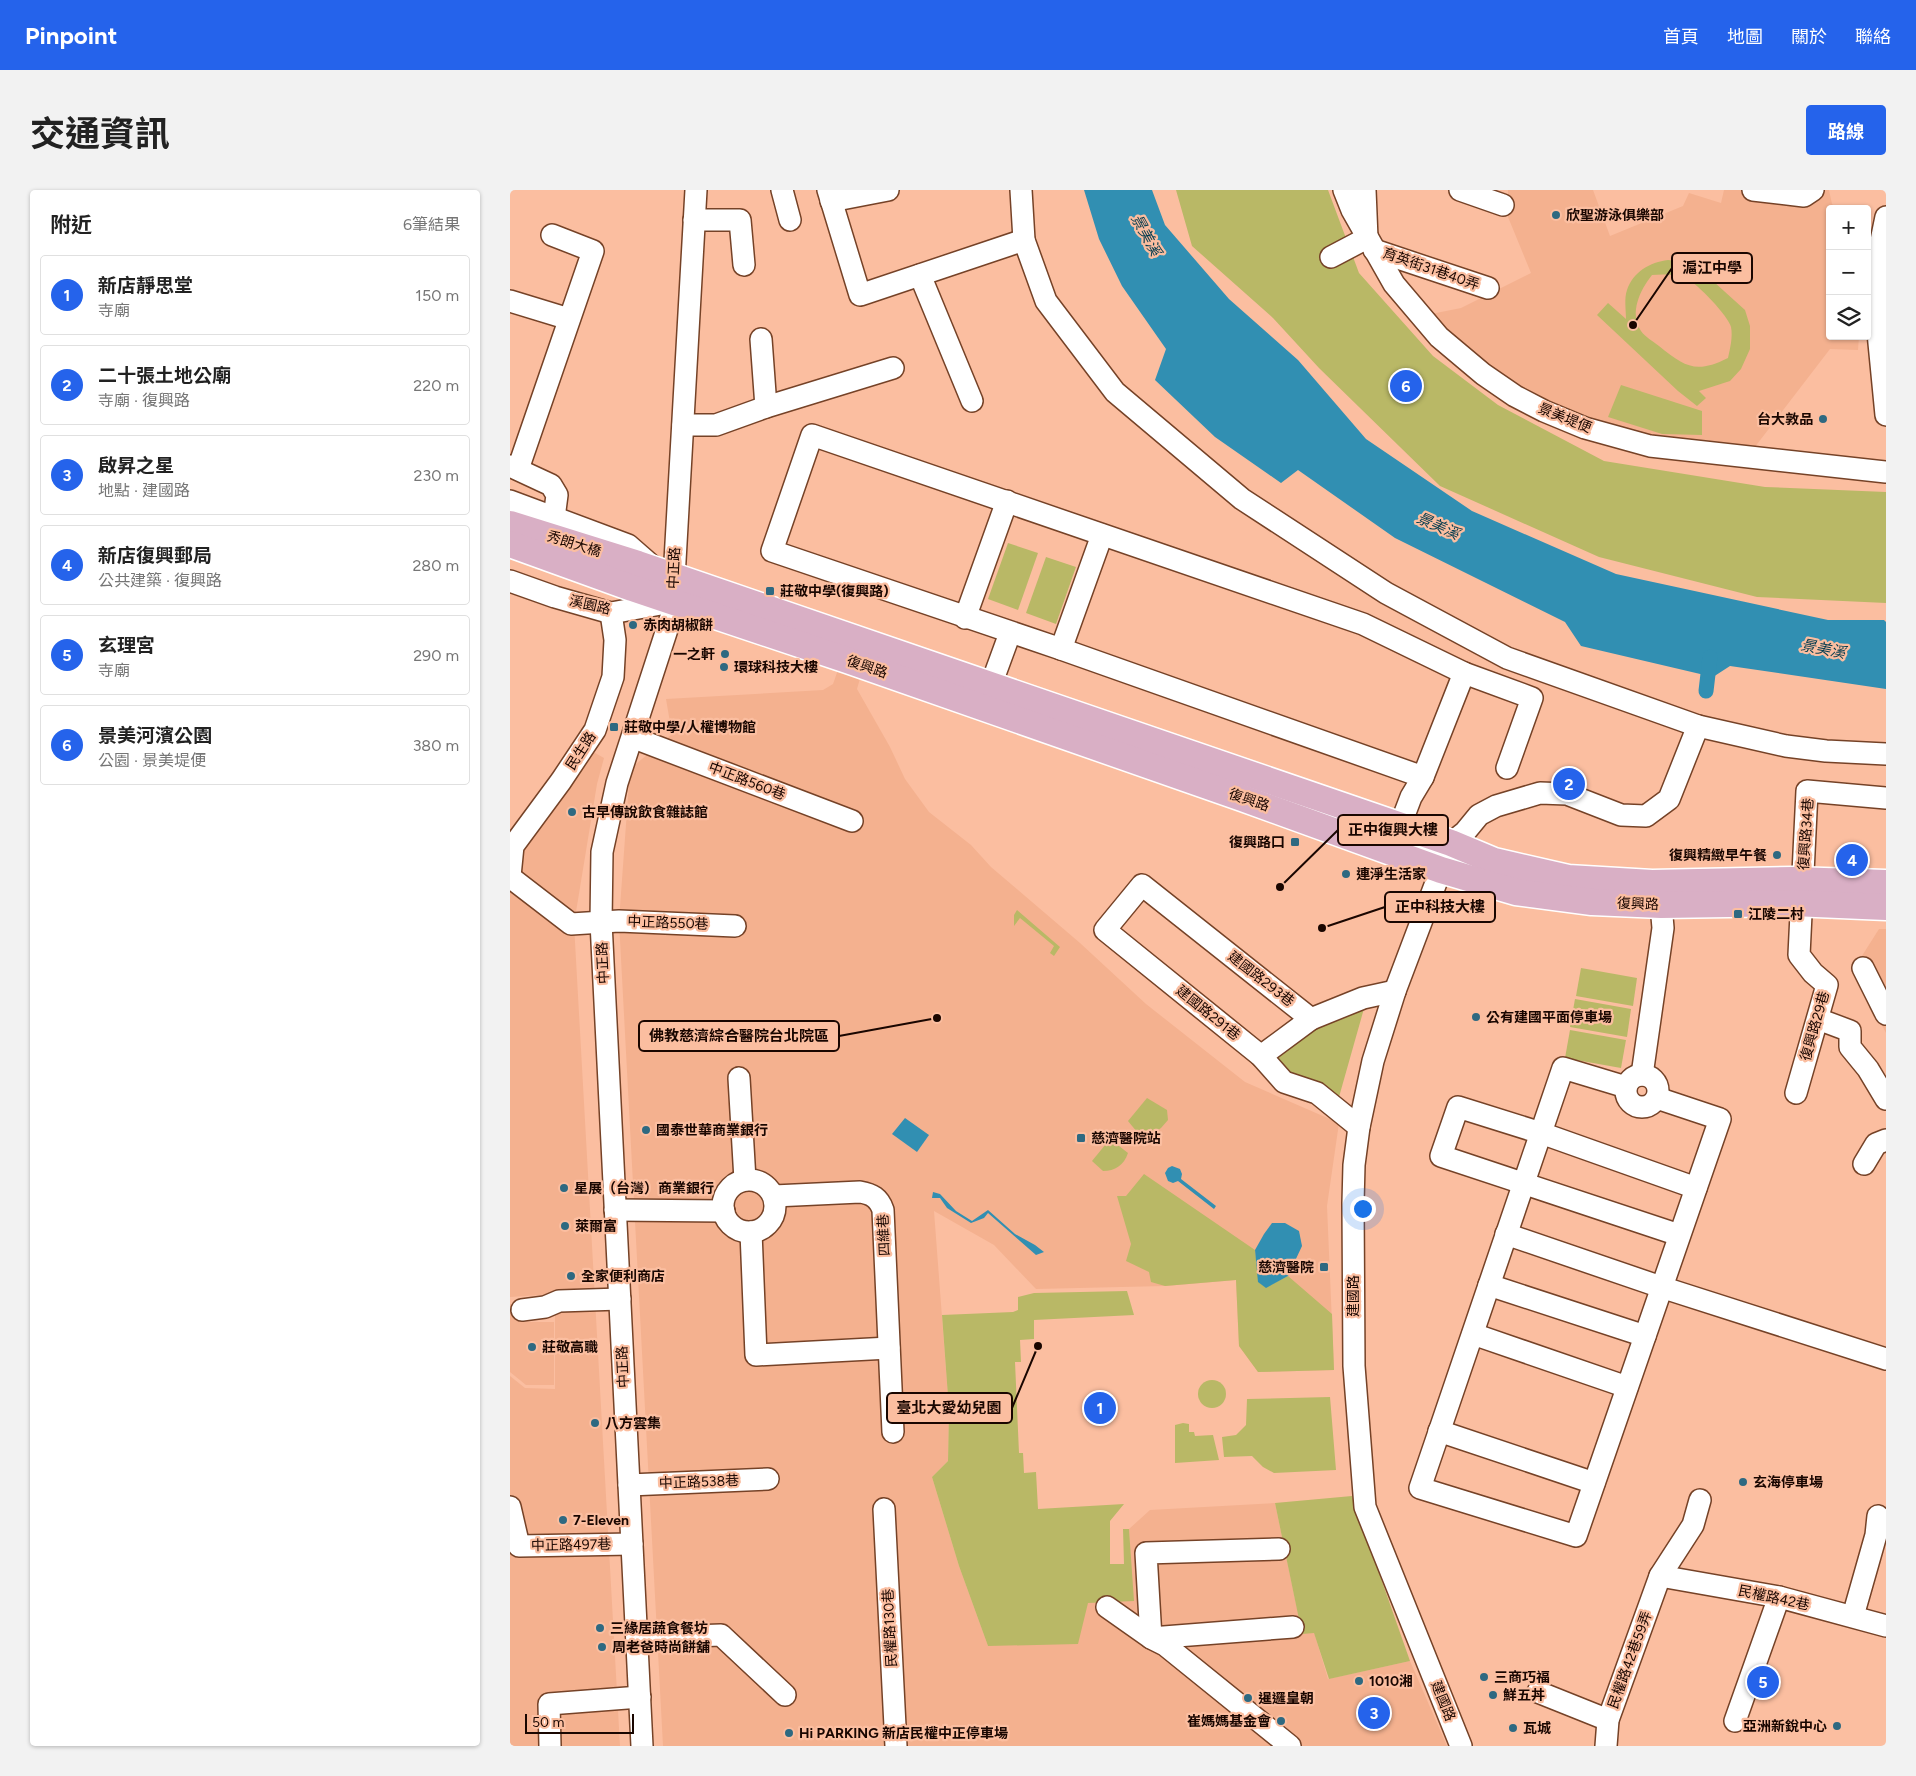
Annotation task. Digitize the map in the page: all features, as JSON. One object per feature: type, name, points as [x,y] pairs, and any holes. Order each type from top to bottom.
[{"type":"main road","name":"秀朗大橋","points":[[510,524],[650,575]]},
{"type":"main road","name":"秀朗大橋","points":[[510,544],[650,575]]},
{"type":"main road","name":"復興路","points":[[650,575],[672,602],[848,660],[1371,843],[1441,870],[1516,892],[1592,902],[1661,905],[1886,883]]},
{"type":"main road","name":"復興路","points":[[650,575],[992,685],[1452,843],[1494,861],[1568,878],[1802,892],[1886,907]]},
{"type":"street","name":"中正路","points":[[642,1746],[601,922],[602,852],[615,791],[672,614],[672,602],[650,575],[683,425],[696,190]]},
{"type":"street","points":[[782,190],[790,220]]},
{"type":"street","points":[[888,190],[830,196],[860,295],[1024,240]]},
{"type":"street","points":[[1021,190],[1024,240],[1046,301],[1115,392],[1242,499],[1386,593],[1507,658],[1698,726],[1786,746],[1826,751],[1886,754]]},
{"type":"street","name":"景美堤便","points":[[1344,190],[1352,210],[1394,284],[1438,338],[1483,374],[1515,396],[1544,411],[1585,428],[1650,446],[1886,472]]},
{"type":"street","points":[[1330,257],[1371,244],[1365,190]]},
{"type":"street","points":[[1460,190],[1502,206]]},
{"type":"street","points":[[1753,190],[1804,196],[1813,190]]},
{"type":"street","points":[[1886,217],[1877,260],[1876,312],[1886,415]]},
{"type":"street","points":[[694,220],[740,220],[744,265]]},
{"type":"street","points":[[552,236],[593,251],[514,468],[551,485],[558,495],[554,518]]},
{"type":"street","name":"育英街31巷40弄","points":[[1371,244],[1488,288]]},
{"type":"street","points":[[920,275],[972,401]]},
{"type":"street","points":[[510,301],[569,319]]},
{"type":"street","points":[[761,339],[766,407]]},
{"type":"street","points":[[683,425],[716,425],[766,407],[894,368]]},
{"type":"street","points":[[1423,777],[1061,649],[772,551],[812,435],[1363,624],[1464,673],[1532,698],[1507,768]]},
{"type":"street","points":[[510,500],[628,546],[650,575]]},
{"type":"street","points":[[965,618],[1008,501]]},
{"type":"street","points":[[510,510],[650,575]]},
{"type":"street","points":[[1061,649],[1102,535]]},
{"type":"street","name":"溪園路","points":[[510,581],[555,597],[611,612],[672,602]]},
{"type":"street","name":"民生路","points":[[510,876],[513,846],[561,781],[595,730],[613,677],[615,640],[611,612]]},
{"type":"street","points":[[992,685],[1010,633]]},
{"type":"street","points":[[1400,826],[1410,797],[1423,777],[1464,673]]},
{"type":"street","points":[[1452,843],[1465,832],[1479,815],[1496,806],[1540,793],[1567,794],[1621,815],[1646,816],[1669,799],[1698,726]]},
{"type":"street","name":"中正路560巷","points":[[642,741],[852,820]]},
{"type":"street","name":"復興路34巷","points":[[1802,892],[1807,791],[1879,798]]},
{"type":"street","name":"建國路","points":[[1452,843],[1395,991],[1373,1060],[1359,1127],[1354,1165],[1353,1203],[1354,1366],[1365,1507],[1461,1746]]},
{"type":"street","name":"中正路550巷","points":[[510,876],[571,924],[619,921],[735,926]]},
{"type":"street","name":"建國路293巷","points":[[1142,885],[1311,1019]]},
{"type":"street","name":"建國路291巷","points":[[1142,885],[1105,930],[1261,1056],[1284,1082],[1317,1093],[1359,1127]]},
{"type":"street","name":"復興路29巷","points":[[1796,1094],[1827,985],[1799,955],[1802,892]]},
{"type":"street","points":[[1634,1081],[1662,928],[1661,905]]},
{"type":"street","points":[[1863,968],[1886,1014]]},
{"type":"street","points":[[1261,1056],[1311,1019],[1363,998],[1395,991]]},
{"type":"street","points":[[1818,1019],[1850,1031],[1850,1047],[1868,1070],[1886,1099]]},
{"type":"street","points":[[1563,1068],[1634,1081],[1647,1076],[1656,1082],[1657,1098],[1720,1119],[1576,1536],[1420,1488],[1563,1068]]},
{"type":"street","points":[[739,1078],[745,1180]]},
{"type":"street","points":[[1679,1235],[1440,1156],[1458,1107],[1541,1133],[1696,1188]]},
{"type":"street","points":[[1864,1164],[1876,1144],[1886,1140]]},
{"type":"street","points":[[745,1180],[754,1180],[762,1183],[769,1188],[774,1196],[775,1212],[772,1220],[759,1231],[751,1232],[736,1229],[726,1218],[723,1203],[730,1188],[745,1180]]},
{"type":"street","name":"四維巷","points":[[774,1196],[860,1192],[871,1194],[880,1202],[883,1210],[893,1432]]},
{"type":"street","points":[[615,1210],[724,1211]]},
{"type":"street","points":[[751,1232],[756,1355],[889,1348]]},
{"type":"street","points":[[1506,1234],[1662,1287],[1886,1359]]},
{"type":"street","points":[[1489,1285],[1645,1336]]},
{"type":"street","points":[[522,1310],[537,1308],[559,1300],[620,1299]]},
{"type":"street","points":[[1472,1334],[1627,1387]]},
{"type":"street","points":[[1439,1431],[1594,1483]]},
{"type":"street","name":"中正路538巷","points":[[629,1485],[768,1479]]},
{"type":"street","name":"民權路42巷59弄","points":[[1606,1746],[1608,1720],[1660,1576],[1693,1525],[1700,1500]]},
{"type":"street","name":"中正路497巷","points":[[510,1507],[519,1546],[632,1544]]},
{"type":"street","name":"民權路130巷","points":[[884,1509],[896,1746]]},
{"type":"street","points":[[1853,1616],[1876,1535],[1878,1516]]},
{"type":"street","points":[[1151,1638],[1146,1553],[1279,1549]]},
{"type":"street","name":"民權路42巷","points":[[1660,1576],[1779,1597],[1886,1626]]},
{"type":"street","points":[[1735,1721],[1779,1597]]},
{"type":"street","points":[[1107,1607],[1151,1638],[1165,1645],[1290,1746]]},
{"type":"street","points":[[1151,1638],[1293,1627]]},
{"type":"street","points":[[637,1638],[721,1635],[785,1695]]},
{"type":"street","points":[[1538,1692],[1608,1720]]},
{"type":"street","points":[[550,1746],[549,1704],[640,1697]]},
{"type":"shaded area","points":[[1176,190],[1328,190],[1359,273],[1433,356],[1498,405],[1604,461],[1765,487],[1886,492],[1886,603],[1757,597],[1599,557],[1440,486],[1319,368],[1273,318],[1192,246]]},
{"type":"shaded area","points":[[1508,190],[1593,190],[1610,236],[1683,206],[1689,193],[1721,203],[1724,190],[1829,190],[1833,205],[1826,205],[1826,340],[1859,340],[1858,350],[1830,349],[1748,456],[1663,444],[1573,417],[1508,382],[1426,315],[1461,308],[1531,273],[1508,217]]},
{"type":"shaded area","points":[[1661,261],[1693,263],[1745,310],[1750,326],[1750,349],[1741,369],[1730,381],[1699,391],[1706,398],[1697,406],[1678,391],[1597,315],[1608,303],[1626,319],[1627,290],[1633,278],[1643,269]],"holes":[[[1652,275],[1683,277],[1705,293],[1719,308],[1729,322],[1732,331],[1728,358],[1707,366],[1691,366],[1676,359],[1641,331],[1636,317],[1636,309],[1640,295]]]},
{"type":"shaded area","points":[[1621,385],[1702,411],[1702,435],[1662,434],[1608,417]]},
{"type":"shaded area","points":[[1008,543],[1038,553],[1018,610],[988,599]]},
{"type":"shaded area","points":[[1046,557],[1076,567],[1056,624],[1026,613]]},
{"type":"shaded area","points":[[839,667],[861,675],[857,689],[890,747],[905,779],[929,812],[971,845],[991,867],[1080,943],[1146,1004],[1245,1082],[1339,1123],[1327,1206],[1334,1370],[1258,1372],[1239,1346],[1236,1280],[1165,1286],[1036,1289],[994,1245],[934,1211],[949,1410],[948,1461],[932,1477],[959,1566],[988,1646],[1088,1603],[1132,1589],[1129,1529],[1150,1510],[1275,1503],[1302,1633],[1314,1632],[1328,1679],[1410,1661],[1447,1746],[663,1746],[619,921],[630,769],[672,734],[666,699],[823,690],[833,684]]},
{"type":"shaded area","points":[[588,749],[604,758],[597,784],[574,924],[620,1746],[510,1746],[510,1376],[525,1388],[555,1389],[555,1294],[510,1297],[510,887],[525,839]]},
{"type":"shaded area","points":[[1017,910],[1060,947],[1054,956],[1050,953],[1054,946],[1020,918],[1014,926],[1014,915]]},
{"type":"shaded area","points":[[1879,929],[1886,929],[1886,1033],[1853,970]]},
{"type":"shaded area","points":[[1581,968],[1637,978],[1633,1006],[1576,996]]},
{"type":"shaded area","points":[[1575,999],[1631,1009],[1627,1037],[1570,1027]]},
{"type":"shaded area","points":[[1365,1005],[1339,1097],[1293,1076],[1276,1058],[1307,1034]]},
{"type":"shaded area","points":[[1570,1030],[1626,1040],[1621,1068],[1565,1058]]},
{"type":"shaded area","points":[[1147,1098],[1167,1110],[1168,1120],[1161,1128],[1148,1137],[1137,1132],[1128,1121]]},
{"type":"shaded area","points":[[1110,1139],[1128,1153],[1124,1161],[1118,1166],[1111,1170],[1103,1171],[1092,1161]]},
{"type":"shaded area","points":[[1144,1174],[1255,1250],[1259,1282],[1266,1287],[1288,1276],[1332,1314],[1334,1370],[1258,1372],[1239,1346],[1236,1280],[1165,1286],[1151,1282],[1149,1272],[1126,1261],[1131,1244],[1117,1196],[1126,1196]]},
{"type":"shaded area","points":[[1127,1291],[1134,1315],[1034,1320],[1034,1339],[1020,1340],[1021,1362],[1015,1362],[1019,1453],[1023,1453],[1024,1473],[1036,1472],[1038,1509],[1124,1504],[1110,1521],[1110,1564],[1124,1564],[1123,1529],[1129,1529],[1134,1601],[1088,1603],[1078,1644],[988,1646],[959,1566],[932,1477],[948,1461],[949,1410],[942,1315],[1013,1312],[1018,1310],[1018,1297],[1034,1293]]},
{"type":"shaded area","name":"莊敬高職","points":[[510,1304],[521,1304],[522,1322],[554,1322],[554,1385],[526,1385],[510,1372]]},
{"type":"shaded area","points":[[1212,1380],[1222,1384],[1226,1394],[1222,1404],[1212,1408],[1202,1404],[1198,1394],[1202,1384]]},
{"type":"shaded area","points":[[1330,1397],[1336,1470],[1274,1473],[1263,1467],[1252,1456],[1224,1457],[1222,1437],[1236,1435],[1246,1425],[1247,1399]]},
{"type":"shaded area","points":[[1189,1424],[1189,1432],[1194,1432],[1195,1436],[1213,1435],[1219,1460],[1175,1463],[1175,1425]]},
{"type":"shaded area","points":[[1352,1496],[1410,1661],[1329,1679],[1314,1633],[1302,1634],[1275,1503]]},
{"type":"water","name":"景美溪","points":[[1084,190],[1152,190],[1165,225],[1229,299],[1298,360],[1366,439],[1472,511],[1616,574],[1828,620],[1884,620],[1886,622],[1886,689],[1730,666],[1713,677],[1581,646],[1565,622],[1395,538],[1298,470],[1281,483],[1215,437],[1155,380],[1166,349],[1122,286],[1099,239]]},
{"type":"water","points":[[905,1118],[929,1135],[917,1152],[892,1134]]},
{"type":"water","points":[[1172,1166],[1180,1169],[1181,1179],[1216,1206],[1214,1209],[1178,1181],[1173,1183],[1168,1181],[1165,1173]]},
{"type":"water","points":[[933,1192],[940,1194],[956,1211],[972,1221],[988,1210],[1015,1234],[1044,1252],[1036,1255],[988,1213],[984,1218],[971,1223],[947,1208],[940,1198],[932,1198]]},
{"type":"water","points":[[1272,1223],[1285,1223],[1299,1231],[1302,1246],[1288,1276],[1266,1288],[1258,1282],[1255,1250]]},
{"type":"waterway","points":[[1706,691],[1710,657]]},
{"type":"place","name":"欣聖游泳俱樂部","points":[[1556,215]]},
{"type":"place","name":"滬江中學","points":[[1633,325]]},
{"type":"place","name":"景美河濱公園","points":[[1406,386]]},
{"type":"place","name":"台大敦品","points":[[1823,419]]},
{"type":"place","name":"莊敬中學(復興路)","points":[[770,591]]},
{"type":"place","name":"赤肉胡椒餅","points":[[633,625]]},
{"type":"place","name":"一之軒","points":[[725,654]]},
{"type":"place","name":"環球科技大樓","points":[[724,667]]},
{"type":"place","name":"莊敬中學/人權博物館","points":[[614,727]]},
{"type":"place","name":"二十張土地公廟","points":[[1569,784]]},
{"type":"place","name":"古早傳說飲食雜誌館","points":[[572,812]]},
{"type":"place","name":"復興路口","points":[[1295,842]]},
{"type":"place","name":"復興精緻早午餐","points":[[1777,855]]},
{"type":"place","name":"新店復興郵局","points":[[1852,860]]},
{"type":"place","name":"連淨生活家","points":[[1346,874]]},
{"type":"place","name":"正中復興大樓","points":[[1280,887]]},
{"type":"place","name":"江陵二村","points":[[1738,914]]},
{"type":"place","name":"正中科技大樓","points":[[1322,928]]},
{"type":"place","name":"公有建國平面停車場","points":[[1476,1017]]},
{"type":"place","name":"佛教慈濟綜合醫院台北院區","points":[[937,1018]]},
{"type":"place","name":"國泰世華商業銀行","points":[[646,1130]]},
{"type":"place","name":"慈濟醫院站","points":[[1081,1138]]},
{"type":"place","name":"星展（台灣）商業銀行","points":[[564,1188]]},
{"type":"place","name":"萊爾富","points":[[565,1226]]},
{"type":"place","name":"慈濟醫院","points":[[1324,1267]]},
{"type":"place","name":"全家便利商店","points":[[571,1276]]},
{"type":"place","name":"臺北大愛幼兒園","points":[[1038,1346]]},
{"type":"place","name":"莊敬高職","points":[[532,1347]]},
{"type":"place","name":"新店靜思堂","points":[[1100,1408]]},
{"type":"place","name":"八方雲集","points":[[595,1423]]},
{"type":"place","name":"玄海停車場","points":[[1743,1482]]},
{"type":"place","name":"7-Eleven","points":[[563,1520]]},
{"type":"place","name":"三緣居蔬食餐坊","points":[[600,1628]]},
{"type":"place","name":"周老爸時尚餅舖","points":[[602,1647]]},
{"type":"place","name":"三商巧福","points":[[1484,1677]]},
{"type":"place","name":"1010湘","points":[[1359,1681]]},
{"type":"place","name":"玄理宮","points":[[1763,1682]]},
{"type":"place","name":"鮮五丼","points":[[1493,1695]]},
{"type":"place","name":"暹邏皇朝","points":[[1248,1698]]},
{"type":"place","name":"啟昇之星","points":[[1374,1713]]},
{"type":"place","name":"崔媽媽基金會","points":[[1281,1721]]},
{"type":"place","name":"亞洲新銳中心","points":[[1837,1726]]},
{"type":"place","name":"瓦城","points":[[1513,1728]]},
{"type":"place","name":"Hi PARKING 新店民權中正停車場","points":[[789,1733]]}]
